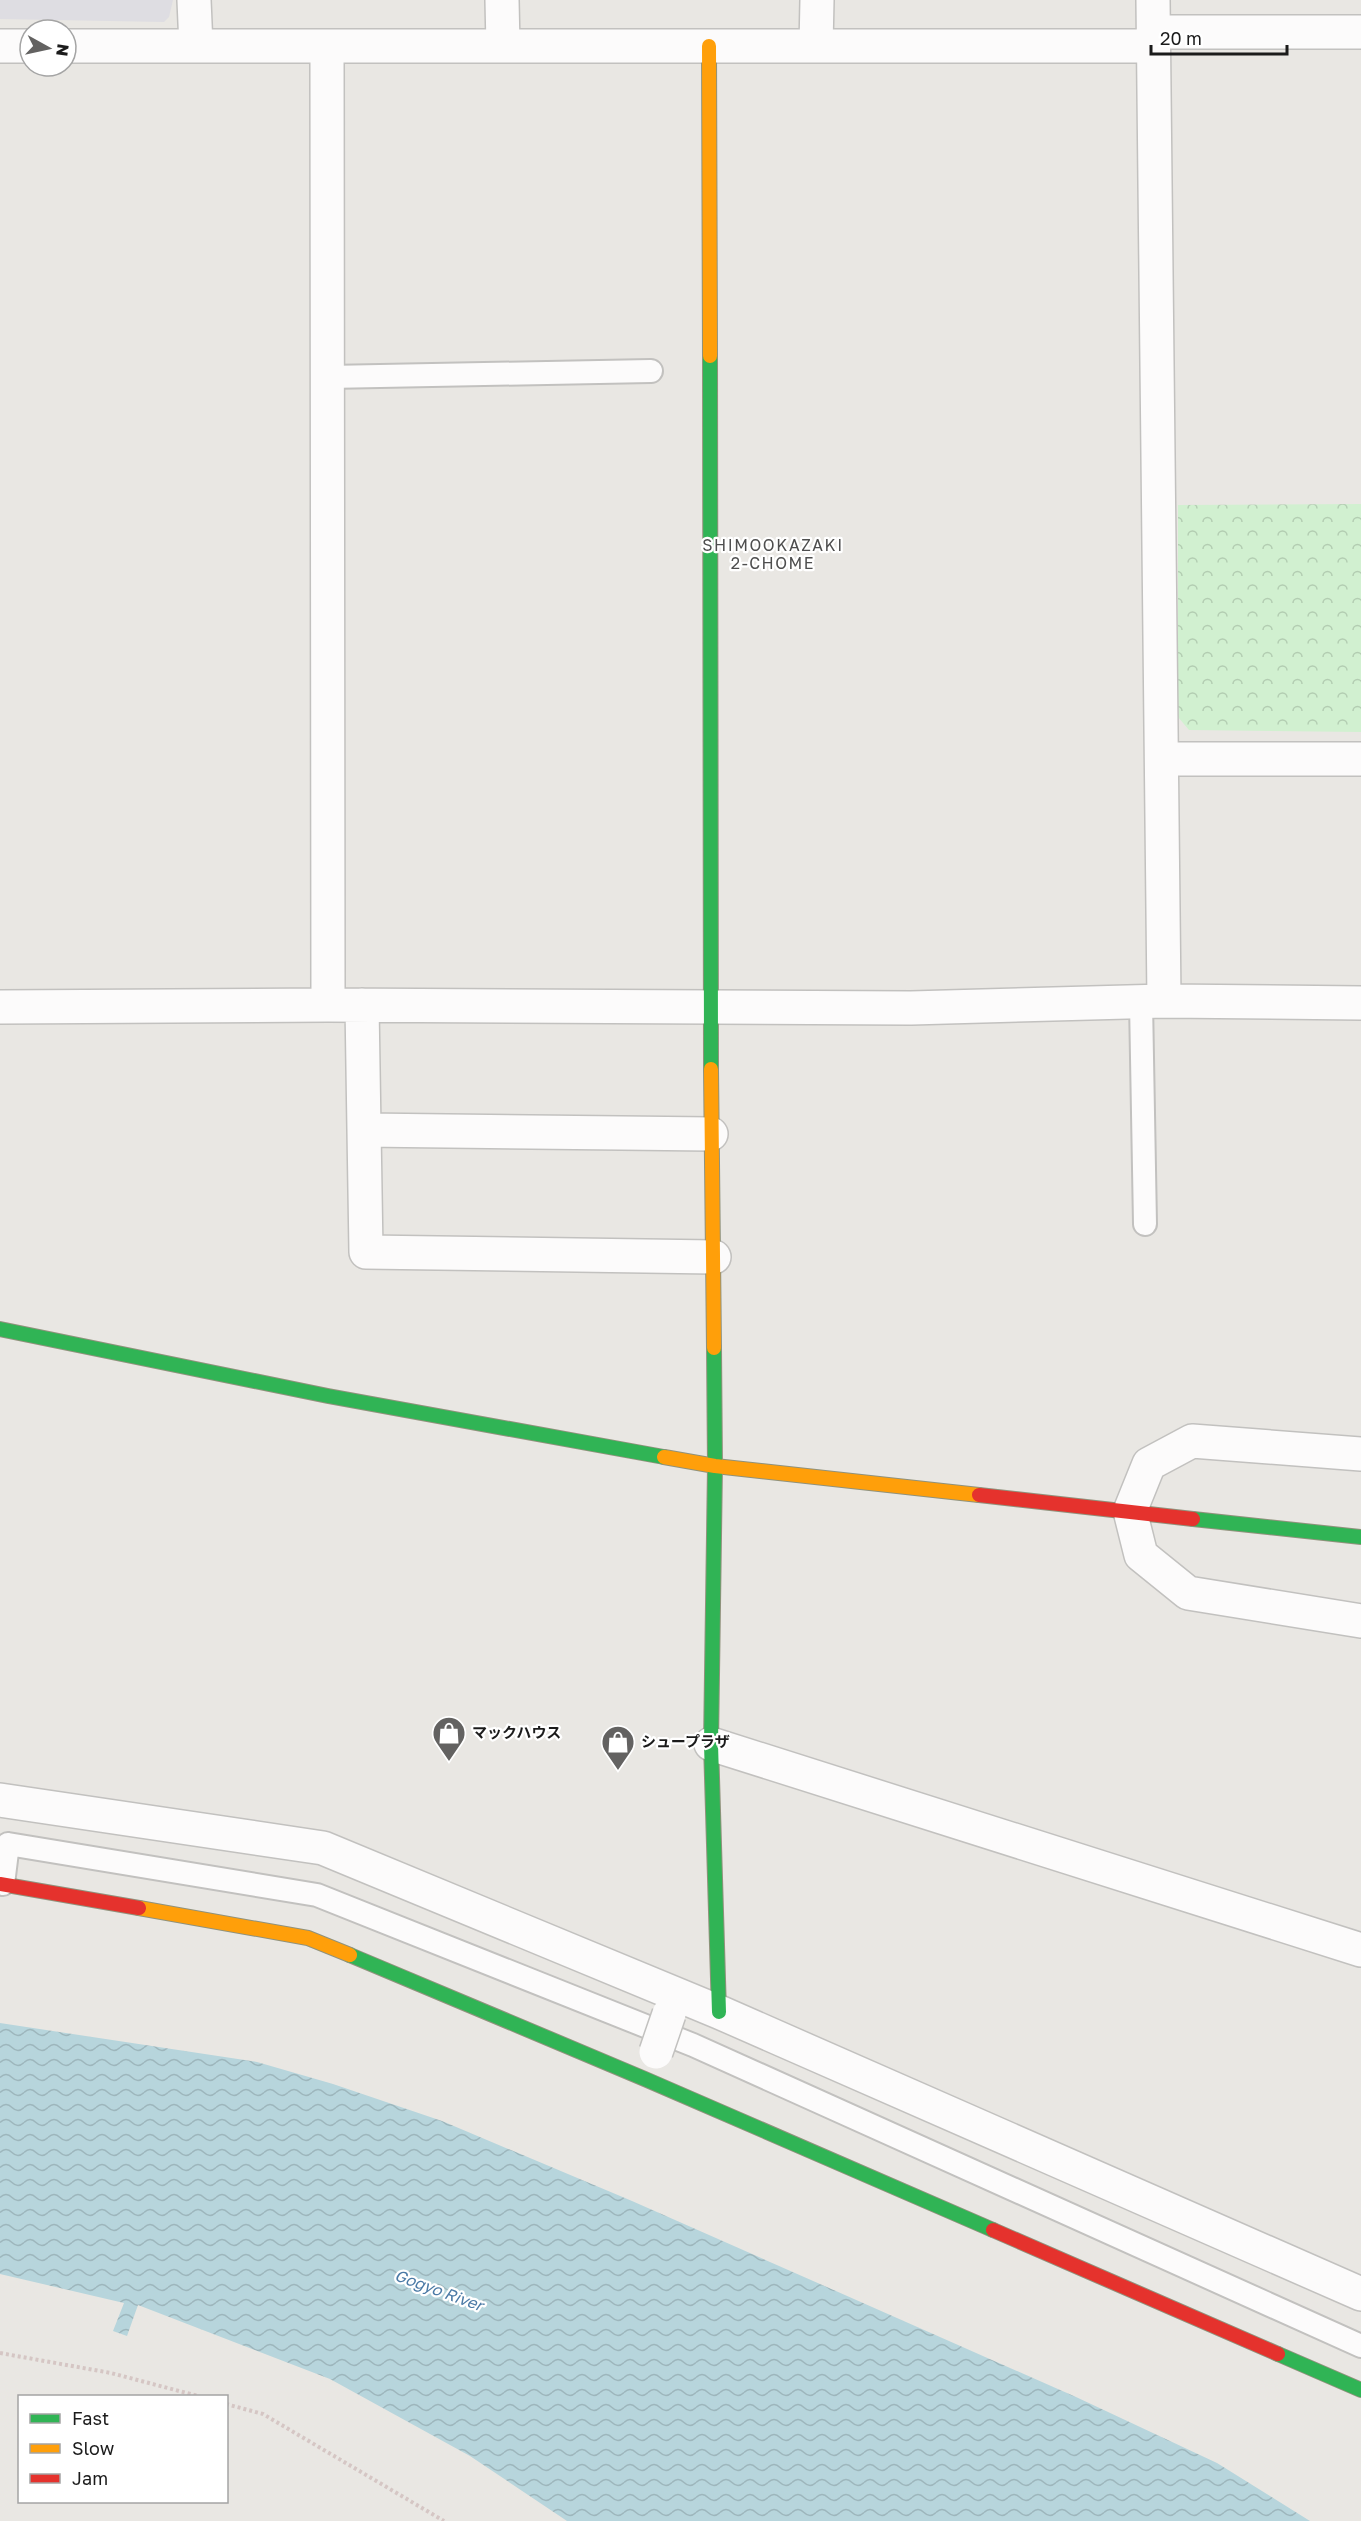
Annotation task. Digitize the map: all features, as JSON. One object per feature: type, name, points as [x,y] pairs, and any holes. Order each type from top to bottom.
[{"type":"street","points":[[194,0],[195,46]]},
{"type":"street","points":[[502,0],[503,46]]},
{"type":"street","points":[[816,46],[817,0]]},
{"type":"street","points":[[78,46],[816,46],[1153,26],[1361,32]]},
{"type":"street","points":[[1153,26],[1162,759],[1153,1001]]},
{"type":"street","points":[[0,46],[18,46]]},
{"type":"street","points":[[327,46],[328,1005]]},
{"type":"street","points":[[709,46],[711,1134],[715,1466],[711,1744],[719,2012]]},
{"type":"street","points":[[1162,759],[1361,759]]},
{"type":"street","points":[[0,1007],[362,1005],[910,1008],[1153,1001],[1361,1003]]},
{"type":"street","points":[[362,1005],[366,1252],[714,1257]]},
{"type":"street","points":[[364,1130],[711,1134]]},
{"type":"street","points":[[0,1329],[339,1398],[715,1466],[1361,1537]]},
{"type":"street","points":[[1361,1454],[1192,1441],[1149,1464],[1130,1511],[1141,1555],[1188,1593],[1361,1621]]},
{"type":"street","points":[[711,1744],[1361,1950]]},
{"type":"street","points":[[0,1800],[322,1848],[672,2004],[719,2012],[1361,2294]]},
{"type":"street","points":[[2,1884],[308,1938],[650,2065],[1361,2390]]},
{"type":"street","points":[[650,2065],[672,2004]]},
{"type":"lane","points":[[328,377],[651,371]]},
{"type":"lane","points":[[1144,1224],[1153,1001]]},
{"type":"lane","points":[[2,1884],[8,1844],[317,1895],[693,2045],[1361,2346]]},
{"type":"path","points":[[0,2354],[111,2373],[191,2395]]},
{"type":"path","points":[[228,2405],[263,2414],[444,2521]]},
{"type":"green space","points":[[1361,504],[1361,732],[1189,730],[1178,717],[1178,505]]},
{"type":"shaded area","points":[[0,0],[173,0],[169,17],[164,22],[78,20],[78,18],[0,19]]},
{"type":"water","name":"Gogyo River","points":[[0,2023],[257,2062],[333,2084],[442,2121],[632,2201],[1076,2397],[1217,2463],[1310,2521],[567,2521],[470,2456],[330,2379],[138,2305],[127,2336],[113,2331],[124,2303],[0,2274]]},
{"type":"traffic: fast","points":[[710,356],[711,1069]]},
{"type":"traffic: fast","points":[[0,1329],[328,1396],[664,1457]]},
{"type":"traffic: fast","points":[[714,1348],[715,1466],[711,1744],[719,2012]]},
{"type":"traffic: fast","points":[[1193,1519],[1361,1537]]},
{"type":"traffic: fast","points":[[350,1955],[645,2079],[993,2230]]},
{"type":"traffic: fast","points":[[1278,2354],[1361,2390]]},
{"type":"traffic: slow","points":[[709,46],[710,356]]},
{"type":"traffic: slow","points":[[711,1069],[714,1348]]},
{"type":"traffic: slow","points":[[664,1457],[715,1466],[979,1495]]},
{"type":"traffic: slow","points":[[139,1908],[308,1938],[350,1955]]},
{"type":"traffic: jam","points":[[979,1495],[1193,1519]]},
{"type":"traffic: jam","points":[[0,1884],[139,1908]]},
{"type":"traffic: jam","points":[[993,2230],[1278,2354]]},
{"type":"place","name":"マックハウス","points":[[449,1762]]},
{"type":"place","name":"シュープラザ","points":[[618,1771]]},
{"type":"district","name":"SHIMOOKAZAKI 2-CHOME","points":[[773,554]]}]
